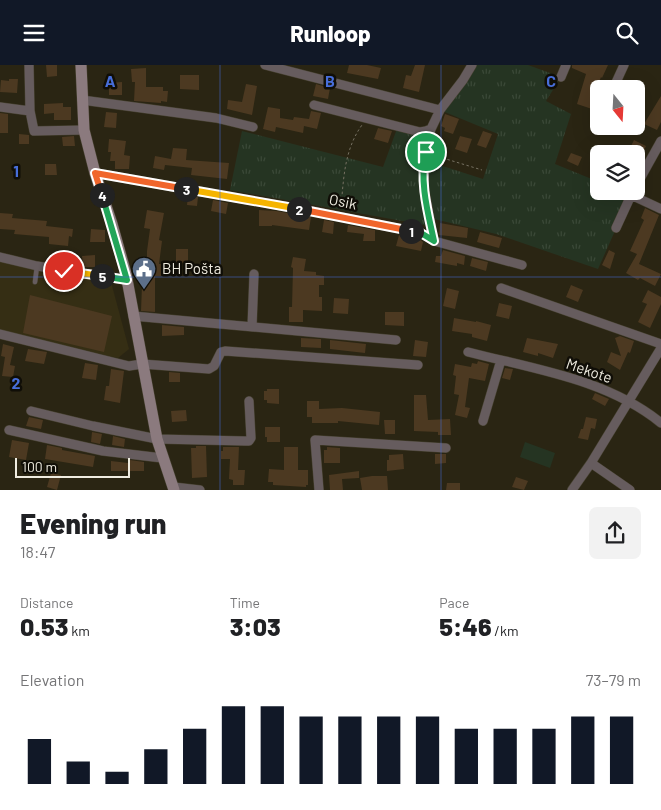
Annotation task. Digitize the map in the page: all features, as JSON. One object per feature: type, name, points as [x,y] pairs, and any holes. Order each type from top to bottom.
[{"type":"main road","points":[[81,65],[84,130],[127,280],[157,439],[174,489]]},
{"type":"street","points":[[29,65],[30,111],[34,131],[84,130]]},
{"type":"street","points":[[265,65],[440,110]]},
{"type":"street","points":[[434,241],[424,188],[424,160],[431,129],[440,110],[472,65]]},
{"type":"street","points":[[561,77],[566,65]]},
{"type":"street","points":[[617,80],[624,65]]},
{"type":"street","points":[[82,100],[216,119],[253,127]]},
{"type":"street","points":[[314,105],[420,131],[431,129]]},
{"type":"street","points":[[0,107],[30,111]]},
{"type":"street","points":[[645,170],[661,141]]},
{"type":"street","name":"Osik","points":[[95,173],[337,216],[421,233],[434,241],[522,265]]},
{"type":"street","points":[[616,228],[629,200]]},
{"type":"street","points":[[645,200],[661,209]]},
{"type":"street","points":[[0,257],[37,266],[127,280]]},
{"type":"street","points":[[252,327],[254,274]]},
{"type":"street","points":[[501,288],[661,346],[630,402],[592,463],[572,490]]},
{"type":"street","points":[[133,316],[396,340]]},
{"type":"street","points":[[0,334],[129,366],[142,364],[209,369],[214,366],[221,352],[225,351],[418,365]]},
{"type":"street","name":"Mekote","points":[[468,352],[522,364],[588,383],[630,402],[661,423]]},
{"type":"street","points":[[483,421],[501,360]]},
{"type":"street","points":[[31,411],[157,439],[249,441],[251,438],[249,401]]},
{"type":"street","points":[[9,430],[103,451],[162,457]]},
{"type":"street","points":[[319,490],[315,440],[446,449]]},
{"type":"street","points":[[592,463],[630,490]]},
{"type":"street","points":[[174,489],[200,490]]},
{"type":"lane","points":[[35,282],[37,266]]},
{"type":"path","points":[[337,216],[341,205],[345,166],[350,146],[356,133],[367,119]]},
{"type":"path","points":[[426,152],[482,170]]},
{"type":"shaded area","points":[[0,258],[111,282],[129,349],[118,358],[0,331]]},
{"type":"green space","points":[[475,65],[528,65],[561,77],[546,101],[571,114],[555,164],[590,178],[590,200],[629,200],[598,269],[496,234],[430,218],[430,226],[230,190],[242,131],[383,167],[398,126],[431,129],[424,160],[483,179],[498,134],[440,110]]},
{"type":"green space","points":[[525,442],[555,453],[550,468],[520,457]]},
{"type":"building","points":[[46,65],[57,65],[57,76],[47,77]]},
{"type":"building","points":[[349,65],[367,65],[381,68],[378,79],[347,73]]},
{"type":"building","points":[[415,65],[425,65],[419,92],[403,88],[406,75],[411,76]]},
{"type":"building","points":[[572,65],[608,65],[600,80],[590,80],[590,108],[577,104],[586,74],[572,68]]},
{"type":"building","points":[[146,68],[146,87],[163,87],[163,91],[168,91],[167,102],[134,101],[135,82],[132,82],[131,69]]},
{"type":"building","points":[[180,75],[199,75],[199,90],[180,89]]},
{"type":"building","points":[[9,79],[18,79],[17,93],[0,92],[1,80],[9,81]]},
{"type":"building","points":[[122,82],[122,95],[109,95],[109,83]]},
{"type":"building","points":[[246,84],[257,86],[252,115],[227,109],[228,100],[242,102]]},
{"type":"building","points":[[316,84],[330,88],[328,99],[313,96]]},
{"type":"building","points":[[661,96],[661,122],[657,130],[645,124]]},
{"type":"building","points":[[63,103],[63,107],[71,107],[71,120],[54,120],[54,113],[44,114],[44,104]]},
{"type":"building","points":[[268,107],[280,109],[280,118],[293,120],[294,117],[309,119],[311,111],[321,113],[317,129],[304,126],[303,133],[276,127],[275,132],[263,129]]},
{"type":"building","points":[[106,112],[117,113],[116,128],[104,127]]},
{"type":"building","points":[[0,113],[8,114],[8,133],[0,133]]},
{"type":"building","points":[[445,114],[459,119],[453,134],[444,131],[445,128],[441,126]]},
{"type":"building","points":[[378,128],[392,131],[388,143],[374,139]]},
{"type":"building","points":[[483,131],[492,134],[486,148],[477,145]]},
{"type":"building","points":[[19,134],[29,135],[29,144],[19,144]]},
{"type":"building","points":[[74,136],[75,146],[63,146],[62,137]]},
{"type":"building","points":[[460,136],[472,139],[467,153],[455,149]]},
{"type":"building","points":[[109,139],[126,141],[124,155],[130,156],[129,169],[115,169],[115,161],[110,161],[111,152],[108,152]]},
{"type":"building","points":[[634,140],[644,145],[632,145]]},
{"type":"building","points":[[173,148],[187,149],[186,160],[229,163],[227,179],[191,175],[192,168],[165,165],[164,170],[153,168],[155,156],[171,159]]},
{"type":"building","points":[[571,153],[582,157],[578,166],[567,161]]},
{"type":"building","points":[[45,164],[56,164],[57,175],[45,175]]},
{"type":"building","points":[[188,196],[198,197],[197,206],[187,205]]},
{"type":"building","points":[[213,200],[228,203],[226,214],[211,211]]},
{"type":"building","points":[[645,208],[659,215],[639,264],[661,274],[655,286],[626,273],[637,254],[630,251],[644,220],[641,218]]},
{"type":"building","points":[[147,210],[164,213],[159,240],[162,241],[159,264],[162,264],[161,276],[155,276],[155,312],[141,311],[142,285],[147,285],[147,251],[150,229],[144,228]]},
{"type":"building","points":[[259,210],[311,217],[309,230],[272,225],[259,226]]},
{"type":"building","points":[[0,213],[13,214],[12,218],[47,221],[46,226],[73,229],[72,237],[69,236],[68,246],[49,244],[49,237],[14,234],[15,230],[0,229]]},
{"type":"building","points":[[324,220],[334,222],[333,234],[322,232]]},
{"type":"building","points":[[440,223],[468,228],[467,238],[439,235]]},
{"type":"building","points":[[348,225],[375,230],[375,241],[363,241],[364,234],[347,232]]},
{"type":"building","points":[[91,229],[105,230],[105,242],[90,242]]},
{"type":"building","points":[[480,232],[502,238],[499,248],[477,242]]},
{"type":"building","points":[[399,235],[419,239],[423,242],[421,251],[396,246]]},
{"type":"building","points":[[176,249],[188,249],[188,263],[176,263]]},
{"type":"building","points":[[443,250],[465,256],[464,265],[457,263],[457,266],[435,262],[436,256],[441,256]]},
{"type":"building","points":[[609,250],[615,253],[610,269],[602,265]]},
{"type":"building","points":[[95,255],[95,267],[83,267],[82,256]]},
{"type":"building","points":[[293,257],[306,259],[304,271],[316,272],[316,275],[324,276],[324,285],[319,285],[319,297],[322,297],[322,311],[303,310],[303,322],[289,322],[289,307],[292,307],[293,268],[291,267]]},
{"type":"building","points":[[472,258],[488,262],[486,271],[470,266]]},
{"type":"building","points":[[571,285],[583,290],[578,302],[566,297]]},
{"type":"building","points":[[447,288],[459,291],[455,309],[443,306]]},
{"type":"building","points":[[648,290],[661,297],[661,304],[650,328],[638,322],[647,304],[642,302]]},
{"type":"building","points":[[30,295],[112,316],[104,352],[23,333]]},
{"type":"building","points":[[334,298],[349,299],[348,314],[333,313]]},
{"type":"building","points":[[499,303],[512,306],[509,319],[496,316]]},
{"type":"building","points":[[385,312],[404,312],[404,326],[385,325]]},
{"type":"building","points":[[454,318],[491,325],[487,341],[472,337],[472,334],[452,331]]},
{"type":"building","points":[[162,325],[184,327],[184,335],[162,336]]},
{"type":"building","points":[[620,336],[634,341],[630,353],[628,352],[620,370],[607,362],[611,352],[621,356],[615,338]]},
{"type":"building","points":[[301,338],[321,339],[321,348],[301,347]]},
{"type":"building","points":[[527,338],[558,344],[553,358],[538,353],[538,356],[523,352]]},
{"type":"building","points":[[330,340],[366,344],[365,353],[330,349]]},
{"type":"building","points":[[415,340],[428,342],[426,357],[413,356]]},
{"type":"building","points":[[3,344],[14,347],[10,365],[15,366],[13,377],[2,376],[5,357],[1,356]]},
{"type":"building","points":[[28,349],[47,352],[44,364],[25,361]]},
{"type":"building","points":[[478,361],[489,364],[485,381],[469,378],[465,407],[470,408],[467,418],[455,415],[459,395],[454,394],[456,376],[453,375],[455,364],[471,367],[472,363],[477,364]]},
{"type":"building","points":[[85,363],[98,365],[96,380],[82,378]]},
{"type":"building","points":[[505,368],[513,369],[510,380],[502,378]]},
{"type":"building","points":[[111,369],[124,371],[120,403],[104,400],[106,386],[109,386]]},
{"type":"building","points":[[169,372],[180,373],[180,382],[169,382]]},
{"type":"building","points":[[267,389],[279,389],[279,404],[267,403],[267,400],[264,400],[264,391],[267,391]]},
{"type":"building","points":[[595,393],[609,399],[605,406],[592,399]]},
{"type":"building","points":[[414,395],[426,395],[428,420],[450,419],[451,435],[438,435],[438,432],[414,431]]},
{"type":"building","points":[[307,401],[319,401],[319,409],[342,408],[380,412],[379,425],[338,421],[338,423],[312,423],[312,417],[307,417]]},
{"type":"building","points":[[186,410],[187,421],[172,422],[171,411]]},
{"type":"building","points":[[29,417],[43,420],[41,429],[26,426]]},
{"type":"building","points":[[586,417],[597,419],[595,429],[591,428],[588,440],[578,438]]},
{"type":"building","points":[[384,420],[395,420],[395,434],[385,434]]},
{"type":"building","points":[[265,427],[280,427],[280,442],[267,442]]},
{"type":"building","points":[[92,432],[102,434],[100,444],[91,442]]},
{"type":"building","points":[[113,436],[125,439],[124,447],[112,445]]},
{"type":"building","points":[[12,440],[29,443],[26,460],[9,457]]},
{"type":"building","points":[[47,445],[62,448],[62,450],[95,456],[93,467],[45,459]]},
{"type":"building","points":[[196,446],[206,446],[207,477],[192,478],[191,448],[196,448]]},
{"type":"building","points":[[223,447],[239,447],[238,470],[245,470],[244,485],[233,485],[233,480],[229,479],[230,459],[221,459]]},
{"type":"building","points":[[284,447],[298,447],[298,470],[308,470],[308,485],[306,487],[273,485],[273,482],[268,482],[269,469],[284,470]]},
{"type":"building","points":[[327,447],[340,448],[340,463],[324,463],[324,450],[327,450]]},
{"type":"building","points":[[403,454],[404,469],[387,471],[389,455]]},
{"type":"building","points":[[435,454],[446,454],[446,463],[435,464]]},
{"type":"building","points":[[130,460],[144,462],[144,471],[111,471],[111,461],[128,463]]},
{"type":"building","points":[[359,471],[359,478],[342,479],[343,490],[330,490],[329,475]]},
{"type":"building","points":[[51,473],[61,475],[57,490],[47,487]]},
{"type":"building","points":[[387,476],[388,490],[362,490],[360,478]]},
{"type":"building","points":[[516,477],[528,481],[524,490],[512,487]]},
{"type":"building","points":[[447,483],[460,483],[460,490],[446,490]]},
{"type":"place","name":"BH Pošta","points":[[144,290]]},
{"type":"route","points":[[64,271],[127,280],[112,224],[95,173],[312,211],[421,233],[434,241],[424,188],[424,160],[426,152]]}]
